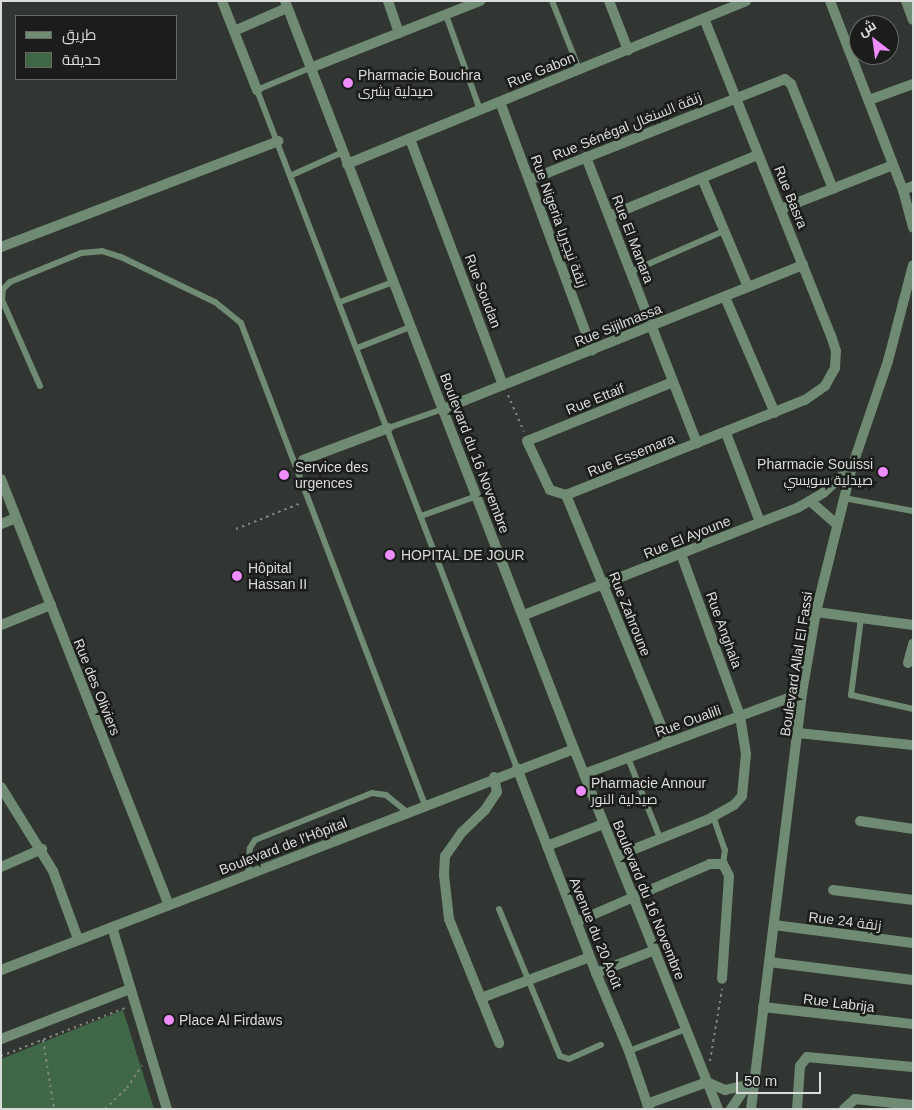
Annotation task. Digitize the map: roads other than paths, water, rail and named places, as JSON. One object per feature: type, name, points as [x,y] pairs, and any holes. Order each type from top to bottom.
[{"type":"street","points":[[222,1],[257,90]]},
{"type":"street","points":[[388,1],[399,33]]},
{"type":"street","points":[[310,68],[480,1]]},
{"type":"street","points":[[609,1],[628,50]]},
{"type":"street","name":"Rue Gabon","points":[[347,164],[746,1]]},
{"type":"street","points":[[830,1],[893,165],[908,188],[913,228]]},
{"type":"street","points":[[906,1],[913,20]]},
{"type":"street","points":[[234,31],[286,5]]},
{"type":"street","name":"Boulevard du 16 Novembre","points":[[286,5],[410,327],[524,615],[584,774],[718,1109]]},
{"type":"street","name":"Rue Basra","points":[[704,18],[836,351],[835,368],[825,386]]},
{"type":"street","name":"Rue Sénégal زنقة السنغال","points":[[529,180],[736,97],[784,80],[791,84],[832,189]]},
{"type":"street","points":[[869,100],[913,84]]},
{"type":"street","name":"Rue Nigeria زنقة نيجيريا","points":[[500,102],[592,350]]},
{"type":"street","name":"Rue Soudan","points":[[410,139],[503,385]]},
{"type":"street","points":[[1,247],[278,141]]},
{"type":"street","points":[[608,216],[758,155]]},
{"type":"street","name":"Rue El Manara","points":[[586,157],[698,443]]},
{"type":"street","points":[[781,209],[893,165]]},
{"type":"street","points":[[702,178],[748,288]]},
{"type":"street","name":"Rue Sijilmassa","points":[[443,409],[803,265]]},
{"type":"street","name":"Boulevard Allal El Fassi","points":[[751,1109],[750,1081],[763,1007],[774,925],[802,693],[816,612],[836,524],[852,467],[888,361],[913,265]]},
{"type":"street","points":[[725,297],[775,413]]},
{"type":"street","name":"Rue Ettaif","points":[[566,495],[554,493],[546,485],[527,441],[673,382]]},
{"type":"street","name":"Rue Essemara","points":[[566,495],[775,413],[813,396],[825,386]]},
{"type":"street","points":[[304,460],[388,428]]},
{"type":"street","points":[[726,433],[760,522]]},
{"type":"street","name":"Rue El Ayoune","points":[[524,615],[810,501],[852,467]]},
{"type":"street","name":"Rue des Oliviers","points":[[1,479],[169,905]]},
{"type":"street","name":"Rue Zahroune","points":[[566,495],[668,743]]},
{"type":"street","points":[[810,501],[836,524]]},
{"type":"street","points":[[1,524],[16,518]]},
{"type":"street","name":"Rue Anghala","points":[[617,856],[714,816],[734,805],[742,796],[746,762],[740,716],[681,554]]},
{"type":"street","points":[[1,625],[51,605]]},
{"type":"street","points":[[816,612],[913,625]]},
{"type":"street","points":[[908,663],[913,644]]},
{"type":"street","name":"Rue Oualili","points":[[584,774],[802,693]]},
{"type":"street","points":[[798,733],[913,744]]},
{"type":"street","name":"Boulevard de l'Hôpital","points":[[1,970],[517,768],[574,748]]},
{"type":"street","name":"Avenue du 20 Août","points":[[517,768],[596,973],[629,1051],[648,1106]]},
{"type":"street","points":[[494,777],[497,792],[485,810],[462,832],[445,856],[445,866],[450,919],[499,1043]]},
{"type":"street","points":[[1,787],[42,849],[78,939]]},
{"type":"street","points":[[860,821],[913,829]]},
{"type":"street","points":[[547,846],[604,824]]},
{"type":"street","points":[[1,867],[42,849]]},
{"type":"street","points":[[576,922],[710,864],[723,864],[729,876],[722,979]]},
{"type":"street","points":[[833,890],[913,900]]},
{"type":"street","name":"Rue 24 زنقة","points":[[774,925],[913,943]]},
{"type":"street","points":[[112,927],[167,1109]]},
{"type":"street","points":[[596,973],[654,950]]},
{"type":"street","points":[[481,998],[590,957]]},
{"type":"street","points":[[769,962],[913,980]]},
{"type":"street","points":[[1,1039],[130,989]]},
{"type":"street","name":"Rue Labrija","points":[[763,1007],[913,1024]]},
{"type":"street","points":[[797,1109],[800,1066],[807,1058],[913,1067]]},
{"type":"street","points":[[648,1106],[707,1082],[725,1090],[750,1081]]},
{"type":"street","name":"Boulevard Allal El Fassi","points":[[731,1109],[750,1081]]},
{"type":"street","points":[[844,1109],[855,1098],[913,1105]]},
{"type":"lane","points":[[552,1],[579,70]]},
{"type":"lane","points":[[446,15],[480,110]]},
{"type":"lane","points":[[310,68],[257,90],[292,174],[517,768]]},
{"type":"lane","points":[[292,174],[343,152]]},
{"type":"lane","points":[[630,272],[724,231]]},
{"type":"lane","points":[[40,386],[2,300],[5,286],[47,265],[89,251],[102,251],[120,258],[215,302],[241,323],[425,805]]},
{"type":"lane","points":[[340,302],[393,282]]},
{"type":"lane","points":[[357,348],[410,327]]},
{"type":"lane","points":[[388,428],[443,409]]},
{"type":"lane","points":[[421,516],[477,496]]},
{"type":"lane","points":[[844,498],[913,512]]},
{"type":"lane","points":[[861,618],[851,695],[913,709]]},
{"type":"lane","points":[[628,758],[660,838]]},
{"type":"lane","points":[[248,874],[250,848],[255,840],[372,793],[386,796],[407,812]]},
{"type":"lane","points":[[714,816],[725,850],[723,864]]},
{"type":"lane","points":[[499,909],[526,981],[560,1056],[569,1059],[601,1044]]},
{"type":"lane","points":[[629,1051],[686,1029]]},
{"type":"place","name":"Pharmacie Bouchra صيدلية بشرى","points":[[348,83]]},
{"type":"place","name":"Pharmacie Souissi صيدلية سويسي","points":[[883,472]]},
{"type":"place","name":"Service des urgences","points":[[284,475]]},
{"type":"place","name":"HOPITAL DE JOUR","points":[[390,555]]},
{"type":"place","name":"Hôpital Hassan II","points":[[237,576]]},
{"type":"place","name":"Pharmacie Annour صيدلية النور","points":[[581,791]]},
{"type":"place","name":"Place Al Firdaws","points":[[169,1020]]}]
